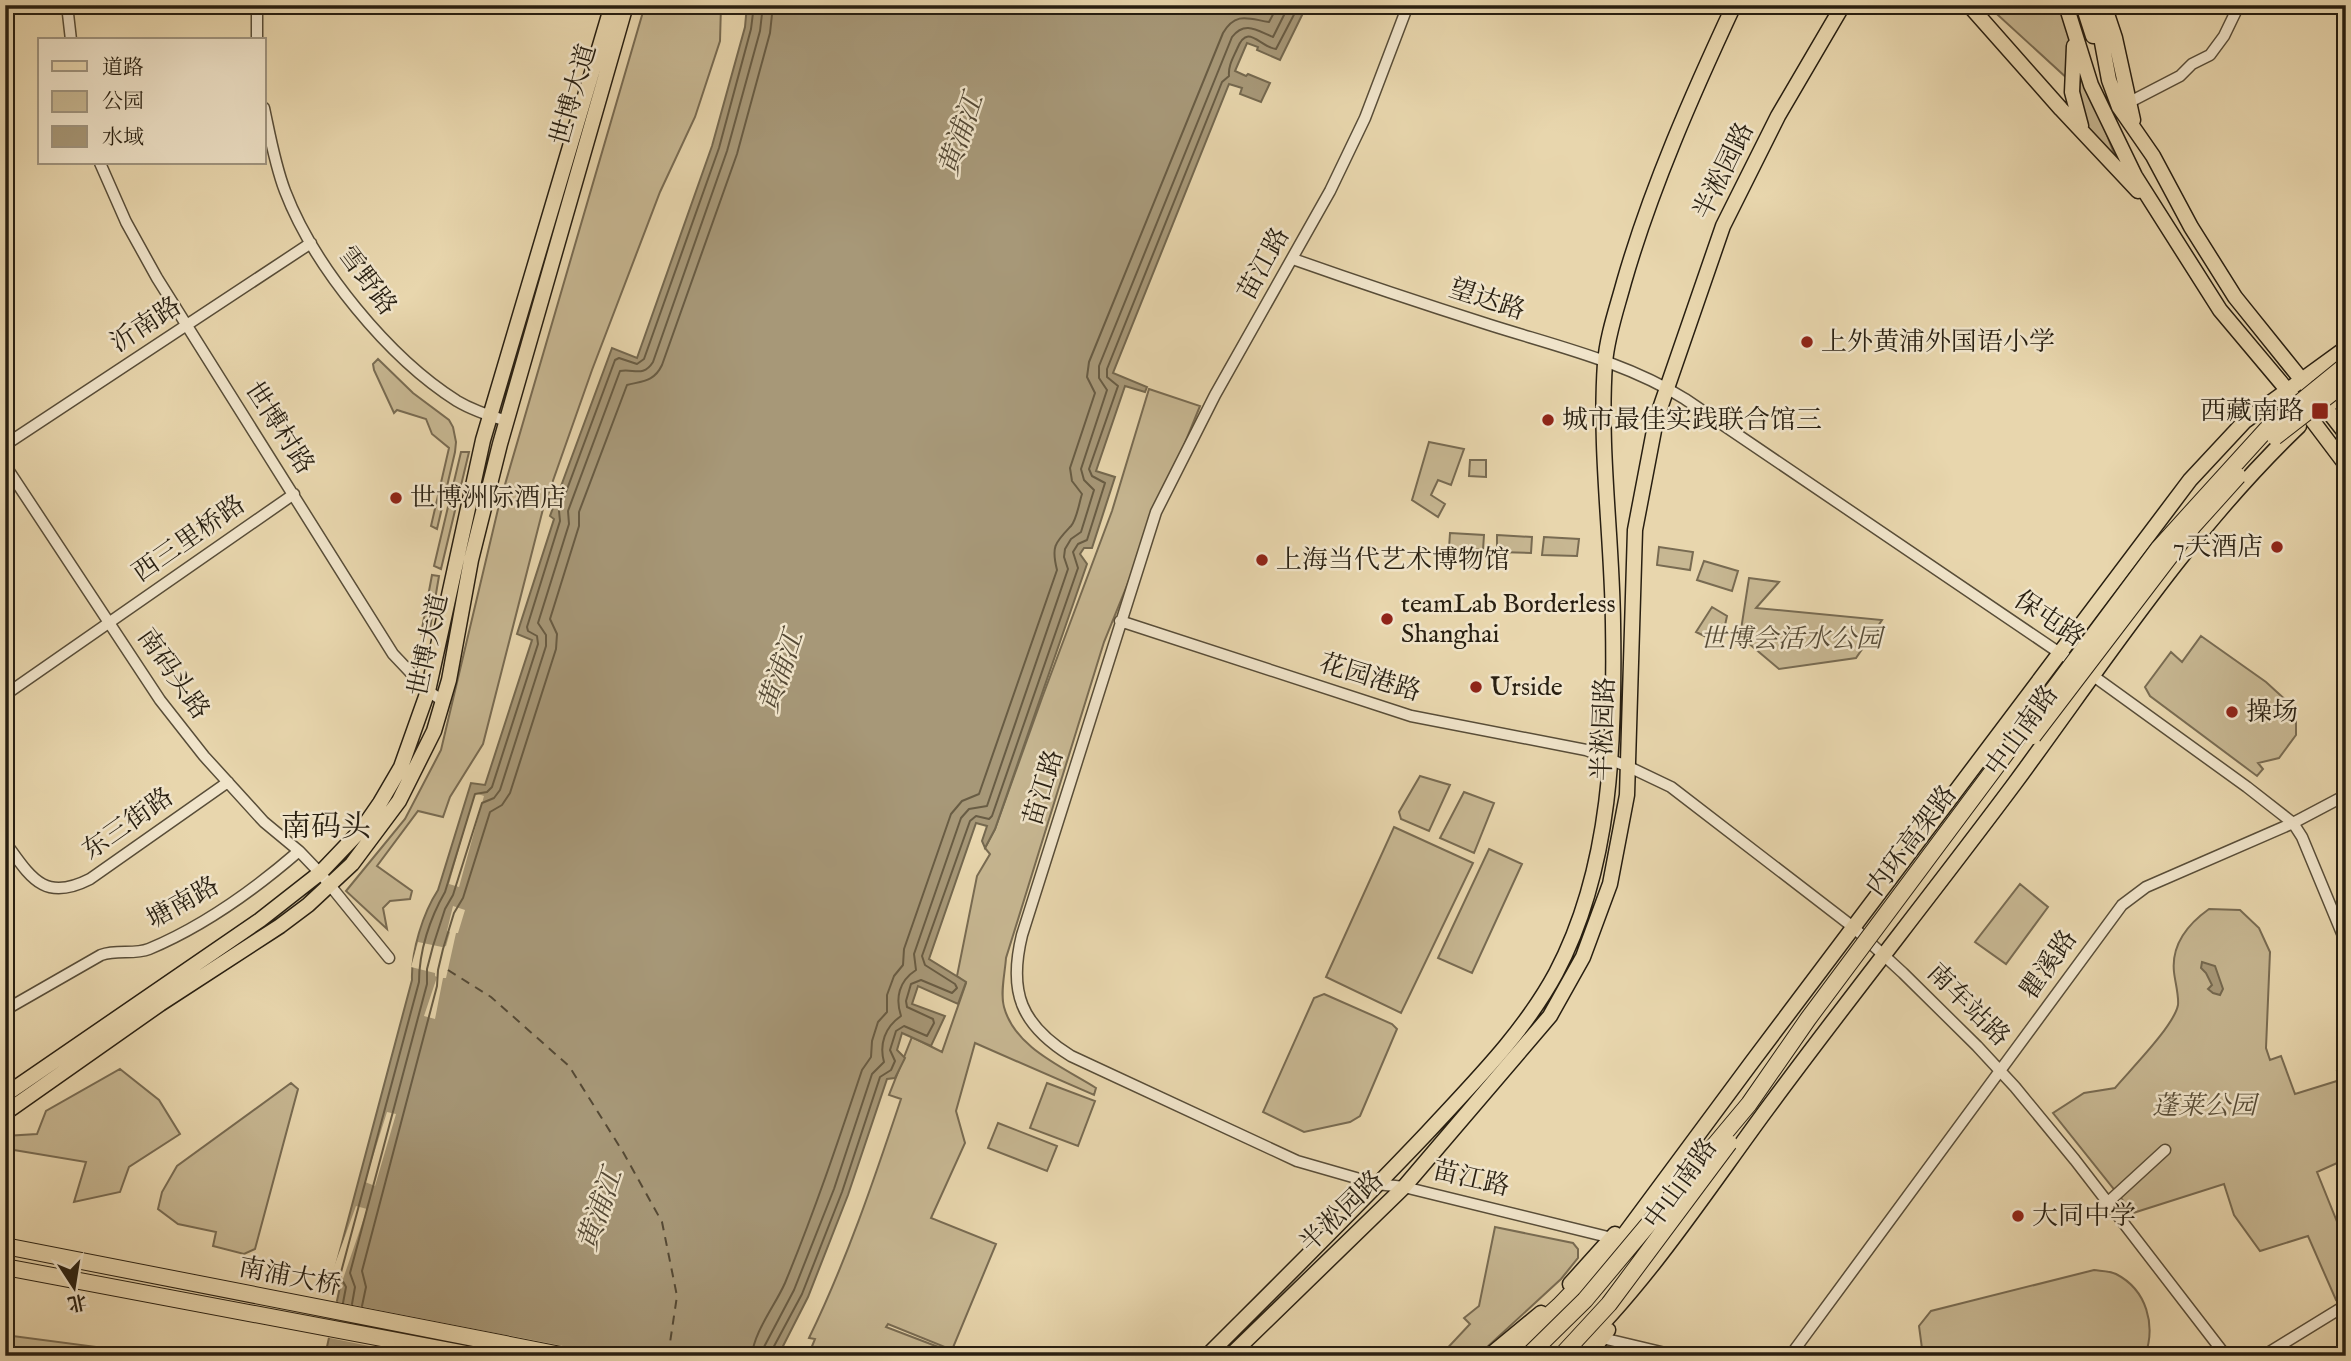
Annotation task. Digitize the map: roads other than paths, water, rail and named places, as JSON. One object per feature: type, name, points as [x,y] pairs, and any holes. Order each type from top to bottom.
[{"type":"highway","name":"内环高架路","points":[[1528,1356],[1563,1324],[1749,1104],[1808,1019],[2159,548],[2266,430],[2346,365]]},
{"type":"highway","name":"内环高架路","points":[[1559,1356],[1609,1304],[2193,526],[2281,431],[2346,382]]},
{"type":"highway","points":[[1504,1356],[1539,1324],[1613,1243]]},
{"type":"highway","name":"南浦大桥","points":[[5,1246],[566,1356]]},
{"type":"highway","name":"南浦大桥","points":[[5,1267],[477,1356]]},
{"type":"highway","points":[[1536,1356],[1563,1324]]},
{"type":"main road","name":"世博大道","points":[[5,1095],[260,920],[320,873],[348,845],[380,803],[401,767],[428,691],[490,415],[612,5]]},
{"type":"main road","name":"世博大道","points":[[5,1113],[160,1004],[280,926],[330,887],[377,833],[399,801],[433,731],[443,701],[454,658],[477,531],[626,5]]},
{"type":"main road","name":"半淞园路","points":[[1207,1356],[1484,1071],[1530,1014],[1556,972],[1592,880],[1604,822],[1610,759],[1613,622],[1603,471],[1605,361],[1637,235],[1734,5]]},
{"type":"main road","name":"半淞园路","points":[[1230,1356],[1404,1186],[1550,1016],[1583,957],[1611,884],[1627,795],[1635,530],[1656,420],[1723,226],[1778,116],[1843,5]]},
{"type":"main road","points":[[1969,5],[2162,217]]},
{"type":"main road","points":[[2066,5],[2091,85],[2135,176],[2220,310],[2309,416],[2346,465]]},
{"type":"main road","points":[[2083,5],[2109,80],[2191,227],[2235,297],[2346,434]]},
{"type":"main road","points":[[2095,5],[2109,80]]},
{"type":"main road","points":[[2104,5],[2115,38],[2124,105]]},
{"type":"main road","points":[[2075,37],[2072,93],[2083,131]]},
{"type":"main road","name":"中山南路","points":[[1489,1356],[1546,1308],[1613,1243],[1654,1196],[2190,480],[2245,421],[2346,348]]},
{"type":"main road","name":"中山南路","points":[[1588,1356],[1603,1331],[2203,527],[2309,416],[2346,393]]},
{"type":"main road","name":"中山南路","points":[[1515,1356],[1579,1294],[1613,1243]]},
{"type":"main road","points":[[1579,1356],[1603,1331]]},
{"type":"main road","name":"中山南路","points":[[1572,1356],[1603,1331]]},
{"type":"street","points":[[67,5],[71,38]]},
{"type":"street","points":[[257,5],[257,38]]},
{"type":"street","name":"苗江路","points":[[1408,5],[1365,118],[1331,191],[1215,395],[1156,512],[1022,935],[1015,971],[1017,988],[1032,1023],[1049,1042],[1071,1056],[1297,1161],[1377,1184],[1404,1186],[1613,1243]]},
{"type":"street","points":[[2124,105],[2180,76],[2192,64],[2210,55],[2224,36],[2239,5]]},
{"type":"street","name":"雪野路","points":[[266,116],[281,180],[298,221],[311,243],[384,342],[459,402],[507,421]]},
{"type":"street","name":"世博村路","points":[[100,164],[140,248],[393,654],[428,691],[443,701]]},
{"type":"street","name":"沂南路","points":[[5,445],[311,243]]},
{"type":"street","name":"望达路","points":[[1293,259],[1447,312],[1605,361],[1666,388]]},
{"type":"street","name":"保屯路","points":[[1666,388],[2092,675],[2293,823],[2302,837],[2346,943]]},
{"type":"street","name":"南码头路","points":[[5,465],[160,700],[204,756],[264,821],[320,873],[389,958]]},
{"type":"street","name":"西三里桥路","points":[[5,695],[294,494]]},
{"type":"street","name":"花园港路","points":[[1120,621],[1411,716],[1586,750],[1610,759]]},
{"type":"street","name":"南车站路","points":[[1610,759],[1671,787],[1853,927],[1884,956],[2000,1070],[2075,1160],[2106,1204],[2226,1356]]},
{"type":"street","name":"东三街路","points":[[5,842],[32,878],[48,887],[69,887],[90,879],[228,782]]},
{"type":"street","name":"瞿溪路","points":[[1790,1356],[2122,905],[2146,887],[2293,823],[2346,795]]},
{"type":"street","name":"塘南路","points":[[5,1010],[101,955],[150,948],[215,914],[299,851]]},
{"type":"street","points":[[2106,1204],[2165,1150]]},
{"type":"street","points":[[2263,1356],[2346,1305]]},
{"type":"street","points":[[1603,1331],[1678,1356]]},
{"type":"water","name":"黄浦江","points":[[747,5],[1307,5],[1280,60],[1247,43],[1235,71],[1270,83],[1261,102],[1240,94],[1242,88],[1229,84],[1113,373],[1147,387],[1145,392],[1125,386],[1096,471],[1115,477],[1092,548],[1084,548],[1080,554],[1087,564],[995,829],[985,848],[982,841],[987,826],[976,823],[929,959],[966,982],[958,1004],[918,986],[912,1004],[945,1016],[931,1046],[902,1033],[897,1050],[905,1058],[895,1078],[887,1079],[848,1195],[808,1297],[778,1356],[325,1356],[340,1287],[331,1284],[412,980],[419,933],[438,890],[471,783],[485,785],[532,640],[517,634],[554,519],[550,516],[612,348],[637,358],[712,146],[745,27]]},
{"type":"water","points":[[2202,962],[2215,966],[2223,989],[2220,995],[2208,989],[2212,985],[2201,968]]},
{"type":"place","name":"上外黄浦外国语小学","points":[[1807,342]]},
{"type":"place","name":"西藏南路","points":[[2320,411]]},
{"type":"place","name":"城市最佳实践联合馆三","points":[[1548,420]]},
{"type":"place","name":"世博洲际酒店","points":[[396,498]]},
{"type":"place","name":"7天酒店","points":[[2277,547]]},
{"type":"place","name":"上海当代艺术博物馆","points":[[1262,560]]},
{"type":"place","name":"teamLab Borderless Shanghai","points":[[1387,619]]},
{"type":"place","name":"Urside","points":[[1476,687]]},
{"type":"place","name":"操场","points":[[2232,712]]},
{"type":"place","name":"大同中学","points":[[2018,1216]]},
{"type":"district","name":"南码头","points":[[326,828]]},
{"type":"park label","name":"世博会活水公园","points":[[1791,639]]},
{"type":"park label","name":"蓬莱公园","points":[[2204,1106]]}]
